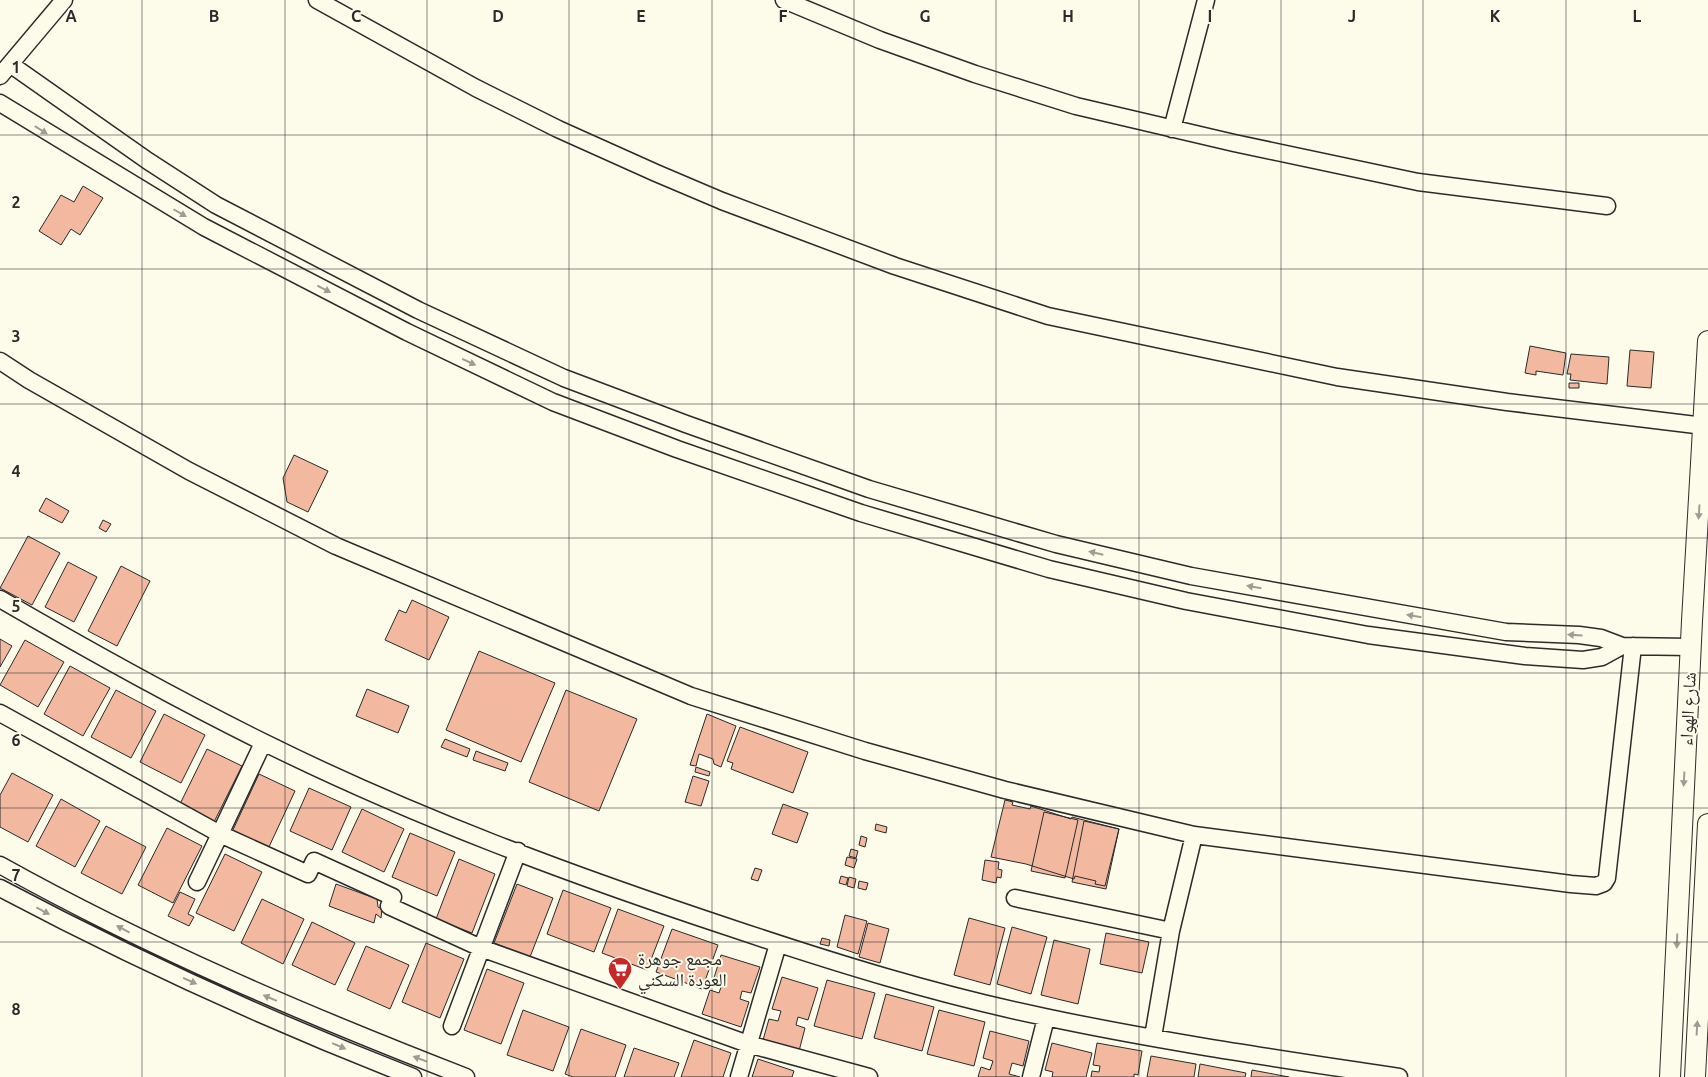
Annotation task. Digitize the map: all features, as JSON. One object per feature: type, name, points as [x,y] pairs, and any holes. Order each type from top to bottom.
[{"type":"main road","name":"شارع الهواء","points":[[1670,1077],[1708,341]]},
{"type":"main road","points":[[1694,1077],[1706,894],[1708,824]]},
{"type":"street","points":[[64,0],[5,70],[216,205],[418,310],[564,378],[686,424],[869,489],[1056,544],[1191,576],[1506,632],[1601,638],[1628,646],[1691,646]]},
{"type":"street","points":[[317,0],[484,92],[558,129],[672,180],[722,201],[894,266],[1048,316],[1337,377],[1507,402],[1704,426]]},
{"type":"street","points":[[784,0],[880,40],[974,74],[1076,106],[1172,129],[1418,182],[1607,206]]},
{"type":"street","points":[[1172,129],[1206,0]]},
{"type":"street","points":[[0,103],[204,227],[407,332],[553,402],[677,449],[861,513],[1049,569],[1186,601],[1368,635],[1525,656],[1584,660],[1602,657],[1628,646]]},
{"type":"street","points":[[0,361],[29,380],[189,471],[336,546],[691,696],[874,754],[1005,790],[1194,835],[1571,884],[1596,886],[1604,883],[1607,878],[1628,646]]},
{"type":"street","points":[[0,599],[263,743],[399,803],[518,852],[626,893],[778,944],[883,976],[1046,1018],[1363,1074],[1399,1077]]},
{"type":"street","points":[[0,713],[220,834],[308,874],[314,861],[393,896],[389,906],[480,948],[748,1044],[869,1077]]},
{"type":"street","points":[[197,882],[263,743]]},
{"type":"street","points":[[1153,1037],[1171,931],[1194,835]]},
{"type":"street","points":[[452,1026],[518,852]]},
{"type":"street","points":[[0,864],[138,937],[259,993],[466,1077]]},
{"type":"street","points":[[0,888],[156,966],[413,1077]]},
{"type":"street","points":[[1679,892],[1706,894]]},
{"type":"street","points":[[1015,898],[1171,931]]},
{"type":"street","points":[[739,1077],[778,944]]},
{"type":"street","points":[[1032,1077],[1046,1018]]},
{"type":"building","points":[[83,186],[103,198],[80,235],[71,229],[61,245],[39,231],[61,195],[74,202]]},
{"type":"building","points":[[1530,346],[1566,353],[1563,375],[1536,371],[1536,375],[1525,373]]},
{"type":"building","points":[[1630,350],[1654,352],[1651,388],[1627,386]]},
{"type":"building","points":[[1571,354],[1609,357],[1607,384],[1570,380],[1571,374],[1567,374]]},
{"type":"building","points":[[1569,383],[1579,383],[1579,388],[1569,388]]},
{"type":"building","points":[[294,455],[328,471],[308,512],[287,502],[283,478]]},
{"type":"building","points":[[46,498],[69,511],[62,523],[39,511]]},
{"type":"building","points":[[103,520],[111,524],[106,532],[99,528]]},
{"type":"building","points":[[28,536],[60,553],[32,605],[0,588]]},
{"type":"building","points":[[68,562],[97,577],[74,622],[45,607]]},
{"type":"building","points":[[121,566],[150,581],[117,646],[88,631]]},
{"type":"building","points":[[412,600],[449,617],[429,660],[385,640],[399,610],[406,613]]},
{"type":"building","points":[[0,639],[12,646],[0,667]]},
{"type":"building","points":[[25,640],[64,662],[38,707],[0,685]]},
{"type":"building","points":[[479,651],[555,683],[521,762],[446,730]]},
{"type":"building","points":[[70,666],[110,688],[83,736],[44,714]]},
{"type":"building","points":[[367,689],[409,706],[398,733],[356,716]]},
{"type":"building","points":[[116,690],[156,711],[131,758],[91,737]]},
{"type":"building","points":[[566,690],[637,719],[599,811],[529,782]]},
{"type":"building","points":[[164,714],[205,735],[181,783],[140,762]]},
{"type":"building","points":[[707,714],[736,726],[721,767],[714,764],[713,759],[699,754],[696,766],[690,765]]},
{"type":"building","points":[[740,727],[808,752],[793,793],[731,769],[733,763],[727,761]]},
{"type":"building","points":[[445,739],[470,749],[467,757],[441,747]]},
{"type":"building","points":[[207,749],[242,766],[213,824],[179,806]]},
{"type":"building","points":[[476,751],[508,763],[505,771],[473,760]]},
{"type":"building","points":[[696,767],[710,772],[709,776],[695,772]]},
{"type":"building","points":[[12,773],[53,795],[28,842],[0,827],[0,795]]},
{"type":"building","points":[[259,774],[295,791],[268,849],[232,832]]},
{"type":"building","points":[[693,776],[709,781],[701,806],[685,802]]},
{"type":"building","points":[[309,788],[351,807],[332,850],[290,831]]},
{"type":"building","points":[[61,799],[100,821],[75,867],[36,846]]},
{"type":"building","points":[[1005,800],[1013,802],[1012,805],[1030,809],[1031,806],[1071,819],[1072,817],[1119,829],[1105,886],[1095,884],[1096,881],[1075,876],[1074,879],[1026,864],[991,857]]},
{"type":"building","points":[[783,804],[808,813],[797,843],[772,834]]},
{"type":"building","points":[[362,809],[404,829],[384,872],[342,852]]},
{"type":"building","points":[[1044,812],[1078,820],[1065,878],[1031,871]]},
{"type":"building","points":[[1084,821],[1119,829],[1106,889],[1072,882]]},
{"type":"building","points":[[876,824],[887,827],[886,833],[875,830]]},
{"type":"building","points":[[106,826],[146,847],[122,894],[81,873]]},
{"type":"building","points":[[167,828],[202,846],[173,903],[138,885]]},
{"type":"building","points":[[410,833],[455,852],[437,896],[392,877]]},
{"type":"building","points":[[861,836],[867,838],[865,847],[859,845]]},
{"type":"building","points":[[851,849],[858,851],[856,858],[849,856]]},
{"type":"building","points":[[225,854],[262,872],[234,931],[196,913]]},
{"type":"building","points":[[847,857],[857,859],[854,868],[845,865]]},
{"type":"building","points":[[459,859],[495,874],[472,933],[436,919]]},
{"type":"building","points":[[985,860],[999,862],[998,869],[1002,870],[1001,878],[997,877],[996,883],[982,880]]},
{"type":"building","points":[[755,868],[762,870],[758,881],[751,879]]},
{"type":"building","points":[[841,876],[848,878],[846,885],[839,883]]},
{"type":"building","points":[[849,877],[856,879],[854,888],[847,886]]},
{"type":"building","points":[[859,881],[868,883],[866,890],[858,888]]},
{"type":"building","points":[[336,884],[377,899],[378,907],[382,909],[381,918],[376,914],[374,923],[329,906]]},
{"type":"building","points":[[517,884],[553,898],[530,957],[494,943]]},
{"type":"building","points":[[563,890],[611,908],[594,952],[547,934]]},
{"type":"building","points":[[180,892],[195,899],[188,914],[194,917],[189,926],[168,916]]},
{"type":"building","points":[[262,899],[304,919],[283,964],[241,943]]},
{"type":"building","points":[[618,909],[664,926],[647,970],[602,953]]},
{"type":"building","points":[[845,915],[867,921],[858,954],[837,947]]},
{"type":"building","points":[[969,918],[1005,928],[990,985],[954,975]]},
{"type":"building","points":[[312,922],[355,943],[335,985],[292,965]]},
{"type":"building","points":[[868,923],[889,929],[880,963],[859,957]]},
{"type":"building","points":[[1012,927],[1047,937],[1031,994],[997,984]]},
{"type":"building","points":[[672,929],[718,945],[702,989],[656,972]]},
{"type":"building","points":[[1106,933],[1149,942],[1142,973],[1100,964]]},
{"type":"building","points":[[822,938],[830,940],[829,946],[820,944]]},
{"type":"building","points":[[1054,940],[1090,949],[1078,1004],[1041,995]]},
{"type":"building","points":[[426,943],[464,959],[440,1018],[402,1002]]},
{"type":"building","points":[[366,946],[409,965],[390,1009],[347,990]]},
{"type":"building","points":[[721,955],[760,967],[751,993],[742,991],[740,999],[749,1002],[741,1027],[702,1014],[710,990],[719,993],[722,984],[713,981]]},
{"type":"building","points":[[487,969],[524,983],[501,1044],[464,1030]]},
{"type":"building","points":[[782,977],[818,988],[808,1020],[798,1017],[796,1025],[805,1028],[799,1051],[763,1040],[769,1019],[778,1021],[781,1011],[772,1009]]},
{"type":"building","points":[[827,980],[875,993],[862,1039],[814,1026]]},
{"type":"building","points":[[886,994],[934,1007],[922,1051],[874,1038]]},
{"type":"building","points":[[523,1010],[569,1027],[553,1071],[507,1055]]},
{"type":"building","points":[[939,1010],[985,1022],[974,1066],[927,1054]]},
{"type":"building","points":[[581,1029],[626,1045],[615,1077],[573,1077],[565,1074]]},
{"type":"building","points":[[990,1031],[1029,1041],[1023,1066],[1012,1063],[1009,1074],[1020,1077],[978,1077],[981,1067],[990,1070],[993,1061],[983,1058]]},
{"type":"building","points":[[694,1040],[731,1053],[723,1077],[681,1077]]},
{"type":"building","points":[[1052,1043],[1092,1053],[1086,1077],[1052,1077],[1053,1072],[1045,1070]]},
{"type":"building","points":[[1097,1043],[1142,1051],[1138,1075],[1134,1074],[1134,1077],[1091,1077],[1092,1071],[1099,1072],[1100,1066],[1093,1065]]},
{"type":"building","points":[[634,1048],[679,1063],[674,1077],[624,1077]]},
{"type":"building","points":[[1151,1056],[1196,1064],[1194,1077],[1147,1077]]},
{"type":"building","points":[[758,1059],[794,1071],[792,1077],[752,1077]]},
{"type":"building","points":[[1200,1064],[1246,1073],[1245,1077],[1198,1077]]},
{"type":"building","points":[[1252,1070],[1289,1077],[1251,1077]]},
{"type":"place","name":"مجمع جوهرة العودة السكني","points":[[620,990]]}]
